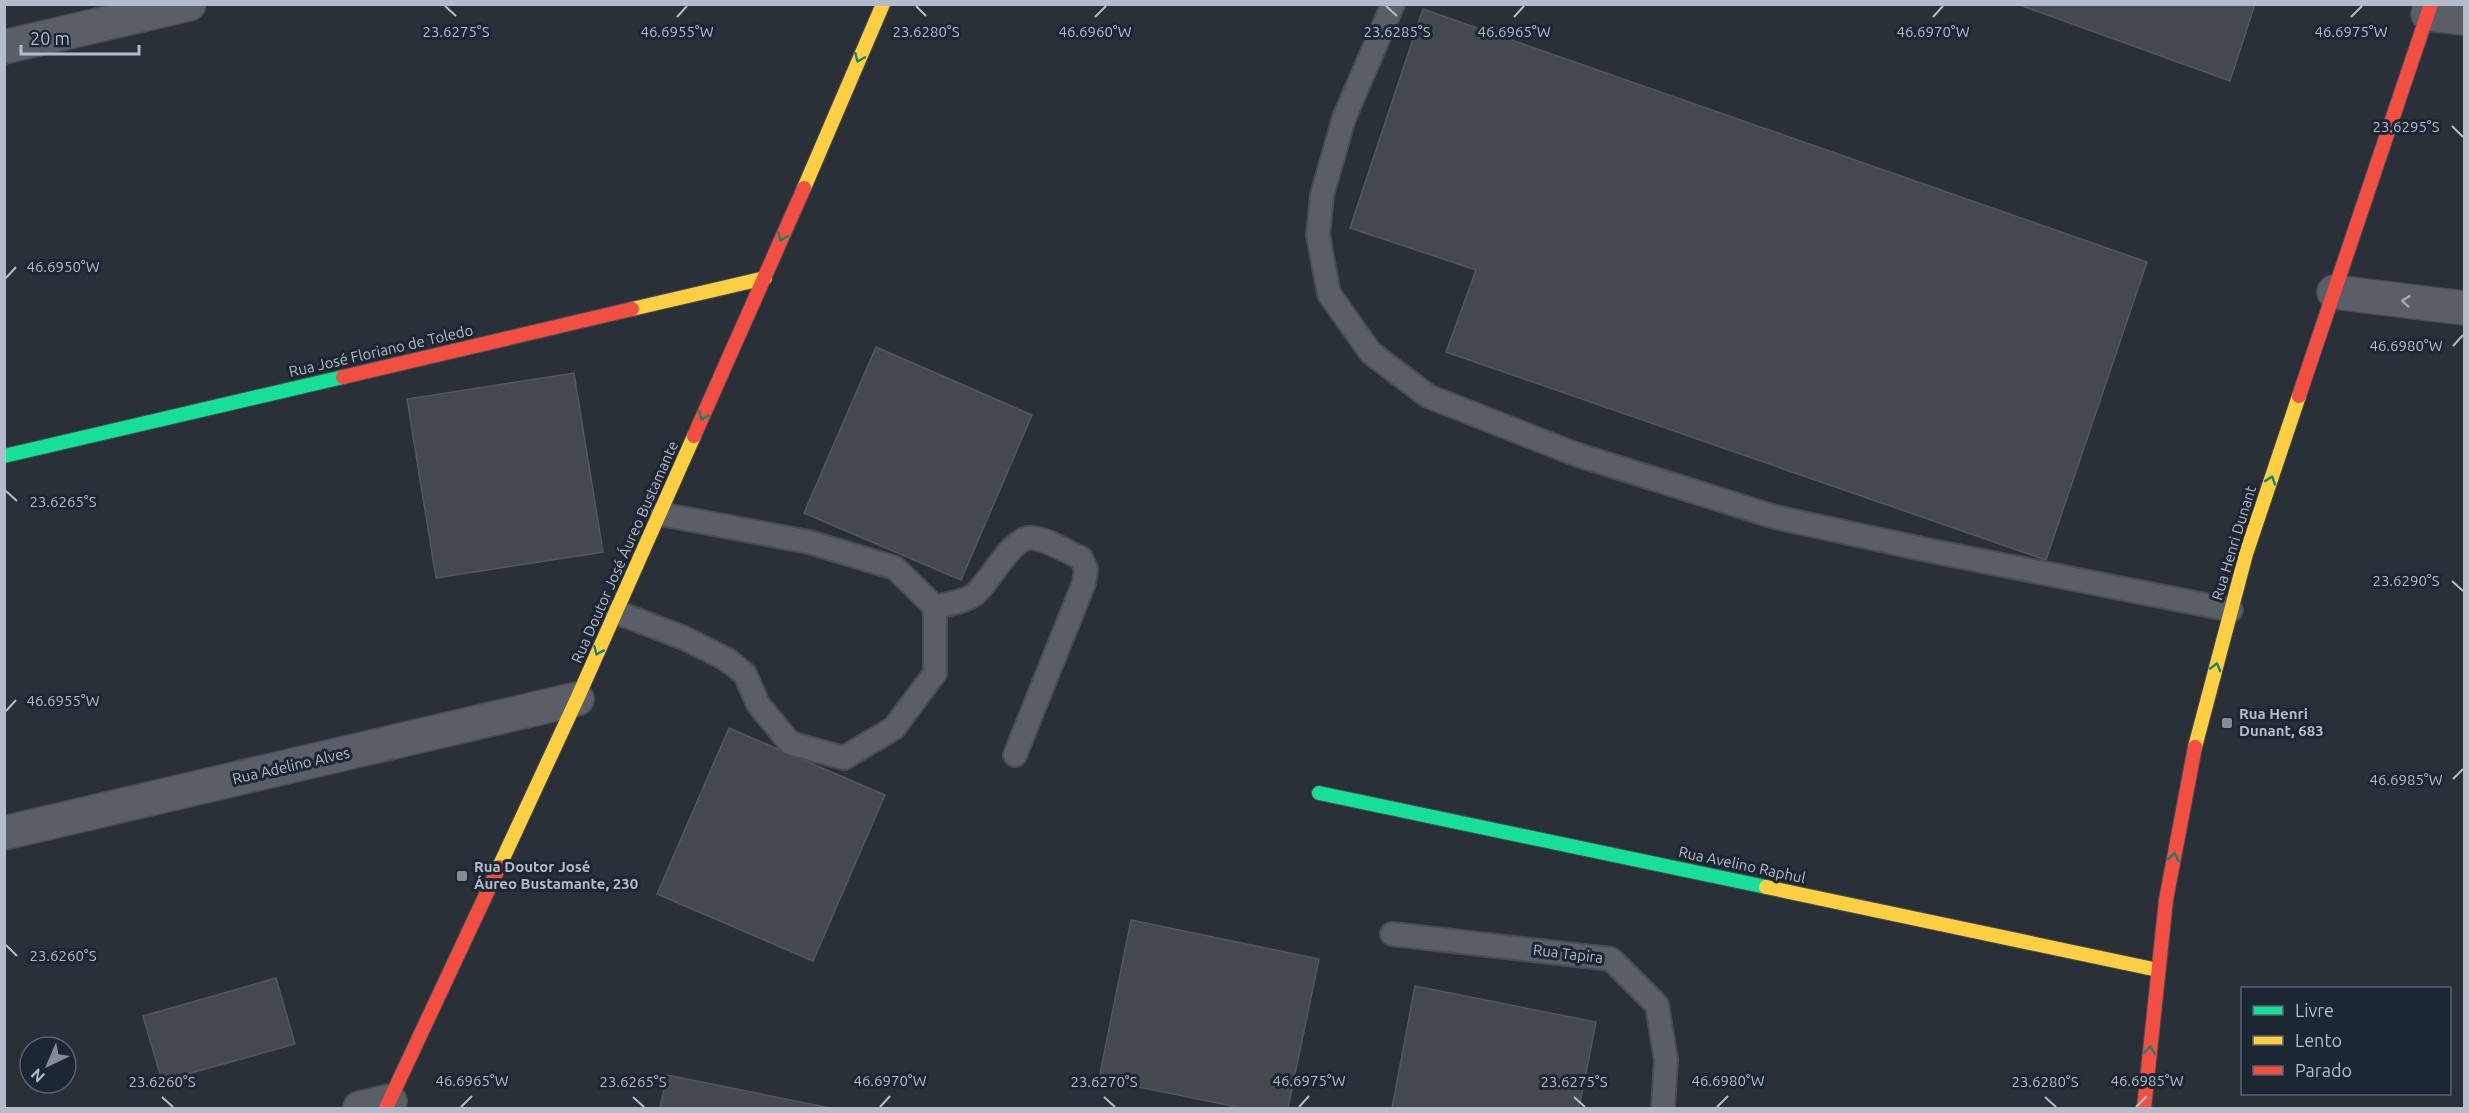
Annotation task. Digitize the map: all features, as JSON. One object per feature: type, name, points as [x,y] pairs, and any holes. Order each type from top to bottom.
[{"type":"street","points":[[4,47],[189,4]]},
{"type":"street","name":"Rua Doutor José Áureo Bustamante","points":[[378,1106],[577,699],[765,278],[883,4]]},
{"type":"street","points":[[2429,9],[2464,18]]},
{"type":"street","name":"Rua Henri Dunant","points":[[2144,1108],[2166,900],[2197,735],[2246,554],[2429,9]]},
{"type":"street","name":"Rua José Floriano de Toledo","points":[[4,456],[765,278]]},
{"type":"street","points":[[2334,292],[2464,308]]},
{"type":"street","name":"Rua Adelino Alves","points":[[4,833],[577,699]]},
{"type":"street","name":"Rua Avelino Raphul","points":[[1319,793],[2158,970]]},
{"type":"lane","points":[[1393,4],[1344,118],[1322,195],[1318,235],[1329,294],[1371,353],[1428,396],[1575,454],[1775,517],[1932,551],[2231,610]]},
{"type":"lane","points":[[616,612],[684,638],[726,659],[745,674],[758,704],[790,743],[844,758],[894,728],[935,673],[935,607],[895,568],[809,542],[660,513]]},
{"type":"lane","points":[[935,607],[972,597],[981,589],[1015,545],[1024,538],[1034,538],[1081,558],[1086,568],[1084,583],[1015,755]]},
{"type":"lane","name":"Rua Tapira","points":[[1392,934],[1611,959],[1657,1005],[1666,1060],[1664,1108]]},
{"type":"building","points":[[2017,4],[2255,4],[2230,81]]},
{"type":"building","points":[[1423,9],[2147,262],[2046,560],[1446,352],[1476,270],[1350,228]]},
{"type":"building","points":[[876,347],[1032,415],[961,580],[804,513]]},
{"type":"building","points":[[574,373],[603,552],[436,578],[407,399]]},
{"type":"building","points":[[729,728],[885,795],[813,961],[657,894]]},
{"type":"building","points":[[1131,920],[1319,959],[1288,1108],[1242,1108],[1099,1079]]},
{"type":"building","points":[[276,978],[295,1044],[162,1081],[143,1016]]},
{"type":"building","points":[[1415,986],[1596,1022],[1579,1108],[1392,1108]]},
{"type":"building","points":[[667,1075],[830,1108],[660,1108]]},
{"type":"traffic: fast","points":[[4,456],[343,377]]},
{"type":"traffic: fast","points":[[1319,793],[1766,887]]},
{"type":"traffic: slow","points":[[804,188],[883,4]]},
{"type":"traffic: slow","points":[[632,309],[765,278]]},
{"type":"traffic: slow","points":[[2195,747],[2246,554],[2299,396]]},
{"type":"traffic: slow","points":[[499,867],[577,699],[694,436]]},
{"type":"traffic: slow","points":[[1766,887],[2158,970]]},
{"type":"traffic: jam","points":[[2299,396],[2431,4]]},
{"type":"traffic: jam","points":[[694,436],[804,188]]},
{"type":"traffic: jam","points":[[343,377],[632,309]]},
{"type":"traffic: jam","points":[[2144,1108],[2166,900],[2195,747]]},
{"type":"traffic: jam","points":[[386,1108],[499,867]]},
{"type":"place","name":"Rua Henri Dunant, 683","points":[[2227,723]]},
{"type":"place","name":"Rua Doutor José Áureo Bustamante, 230","points":[[462,876]]}]
